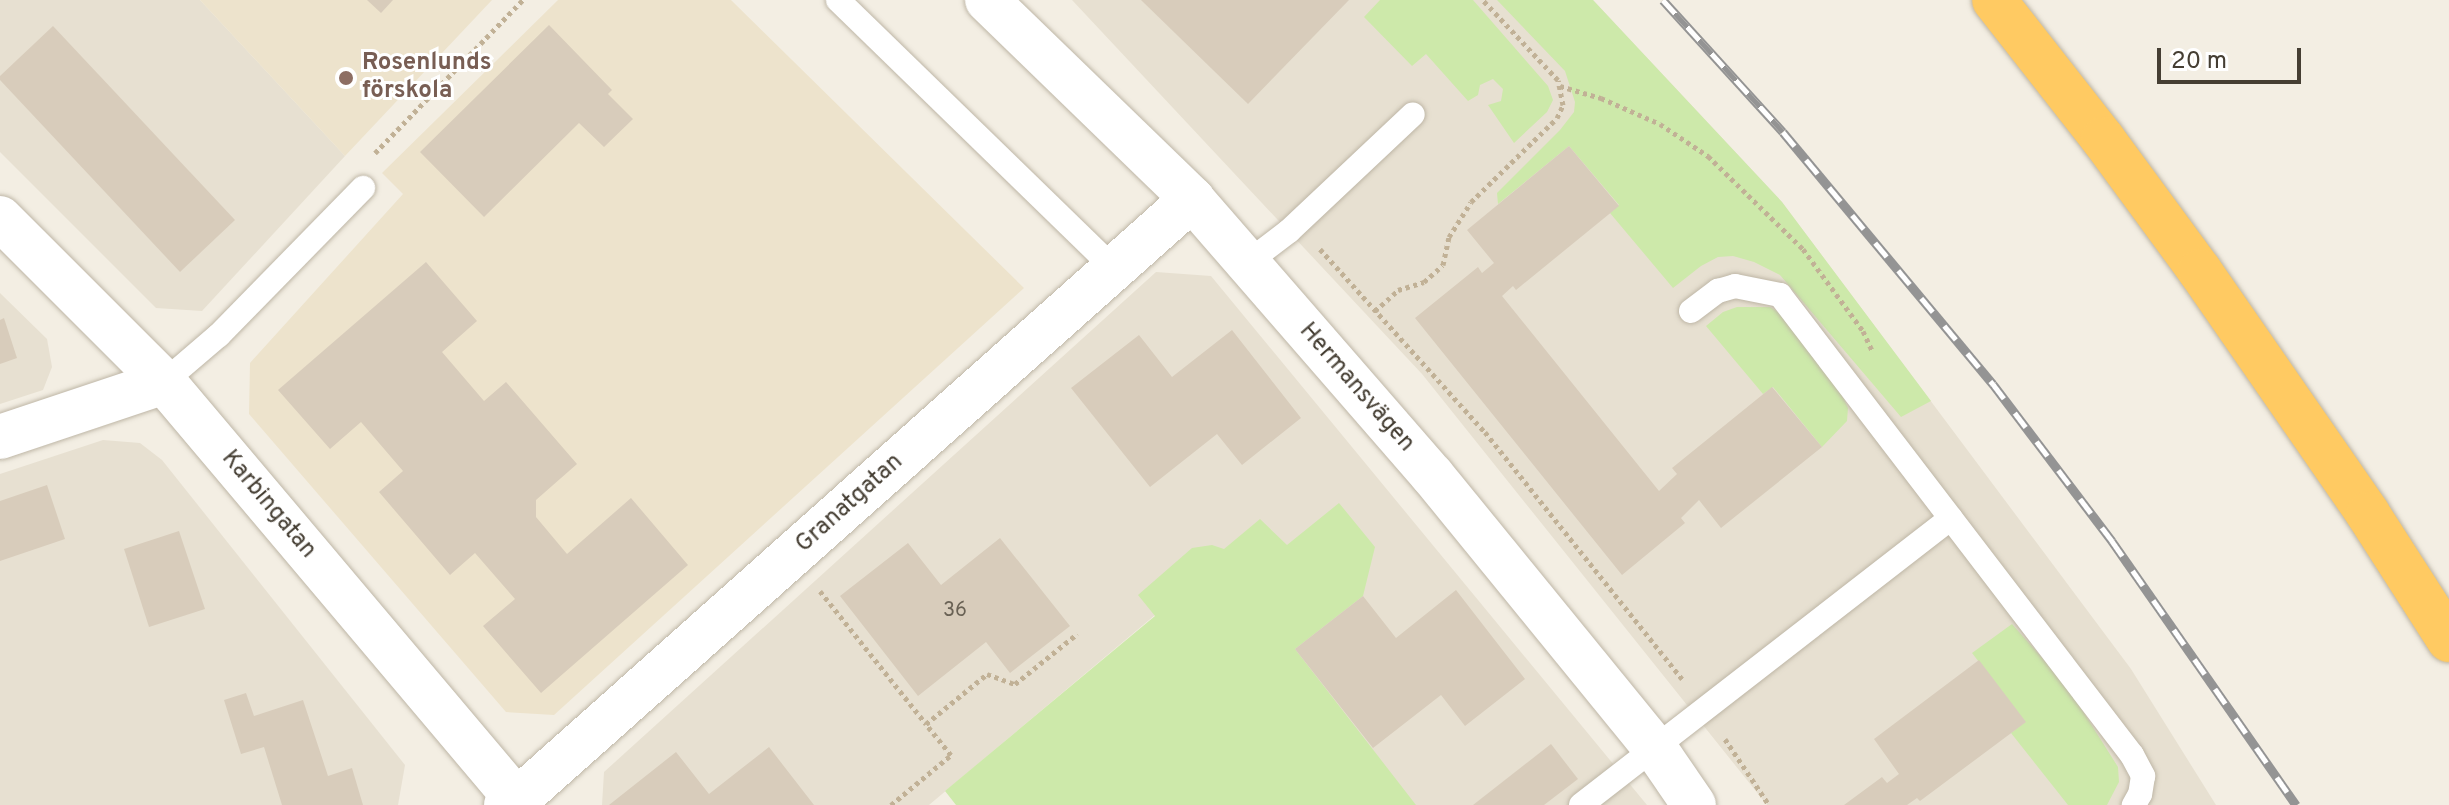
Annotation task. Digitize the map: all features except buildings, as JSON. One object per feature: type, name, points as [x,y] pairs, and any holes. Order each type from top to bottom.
[{"type":"highway","points":[[1994,0],[2103,139],[2200,271],[2368,514],[2449,640]]},
{"type":"street","name":"Hermansvägen","points":[[987,0],[1192,199],[1432,475],[1655,748],[1694,805]]},
{"type":"street","name":"Granatgatan","points":[[514,803],[1192,199]]},
{"type":"street","name":"Karbingatan","points":[[0,218],[164,382],[514,803]]},
{"type":"street","points":[[0,437],[164,382]]},
{"type":"lane","points":[[838,0],[1114,268]]},
{"type":"lane","points":[[1247,263],[1289,231],[1413,114]]},
{"type":"lane","points":[[164,382],[219,335],[363,188]]},
{"type":"lane","points":[[1691,311],[1718,291],[1735,286],[1780,295],[2132,755],[2143,776],[2140,794],[2134,805]]},
{"type":"lane","points":[[1581,805],[1951,518]]},
{"type":"path","points":[[363,188],[365,173],[377,150],[523,0]]},
{"type":"path","points":[[1483,0],[1560,86],[1601,98],[1660,124],[1708,156],[1746,189]]},
{"type":"path","points":[[1375,311],[1398,290],[1424,282],[1443,265],[1449,237],[1471,202],[1557,118],[1563,105],[1560,86]]},
{"type":"path","points":[[1289,231],[1320,249],[1485,432],[1615,591],[1704,708],[1769,805]]},
{"type":"path","points":[[792,555],[951,755],[891,805]]},
{"type":"path","points":[[926,724],[987,674],[1015,684],[1077,634]]},
{"type":"shaded area","points":[[0,0],[200,0],[345,156],[202,311],[156,308],[0,152]]},
{"type":"shaded area","name":"Rosenlunds förskola","points":[[200,0],[492,0],[345,156]]},
{"type":"shaded area","points":[[558,0],[731,0],[1024,288],[554,715],[506,712],[249,414],[250,363],[403,194],[382,173]]},
{"type":"shaded area","points":[[1072,0],[1593,0],[1782,202],[2131,669],[2216,805],[1767,805],[1422,374]]},
{"type":"shaded area","points":[[1156,272],[1211,276],[1647,805],[1302,805],[1155,615],[929,805],[602,805],[604,772]]},
{"type":"shaded area","points":[[0,293],[47,339],[52,367],[43,390],[0,404]]},
{"type":"shaded area","points":[[103,440],[140,443],[162,460],[405,765],[398,805],[0,805],[0,474]]},
{"type":"green space","points":[[1380,0],[1473,0],[1548,86],[1553,100],[1547,112],[1514,143],[1488,105],[1501,101],[1503,89],[1493,79],[1480,85],[1478,95],[1468,101],[1426,54],[1412,66],[1364,17]]},
{"type":"green space","points":[[1497,0],[1593,0],[1782,202],[1931,401],[1901,417],[1780,275],[1754,262],[1733,256],[1718,257],[1673,288],[1610,213],[1619,205],[1569,146],[1498,204],[1497,193],[1560,130],[1574,112],[1575,102],[1565,71]]},
{"type":"green space","points":[[1737,307],[1770,307],[1781,314],[1843,397],[1848,408],[1847,421],[1822,447],[1773,387],[1763,394],[1706,326],[1723,312]]},
{"type":"green space","points":[[1339,503],[1375,547],[1363,596],[1295,649],[1416,805],[956,805],[945,791],[1155,616],[1138,595],[1192,548],[1212,545],[1224,549],[1260,519],[1287,545]]},
{"type":"green space","points":[[2012,624],[2067,686],[2118,767],[2119,782],[2107,805],[2068,805],[2011,733],[2025,722],[1972,653]]},
{"type":"railway","points":[[1663,0],[1783,132],[1993,384],[2112,541],[2296,805]]},
{"type":"place","name":"Rosenlunds förskola","points":[[346,78]]}]
